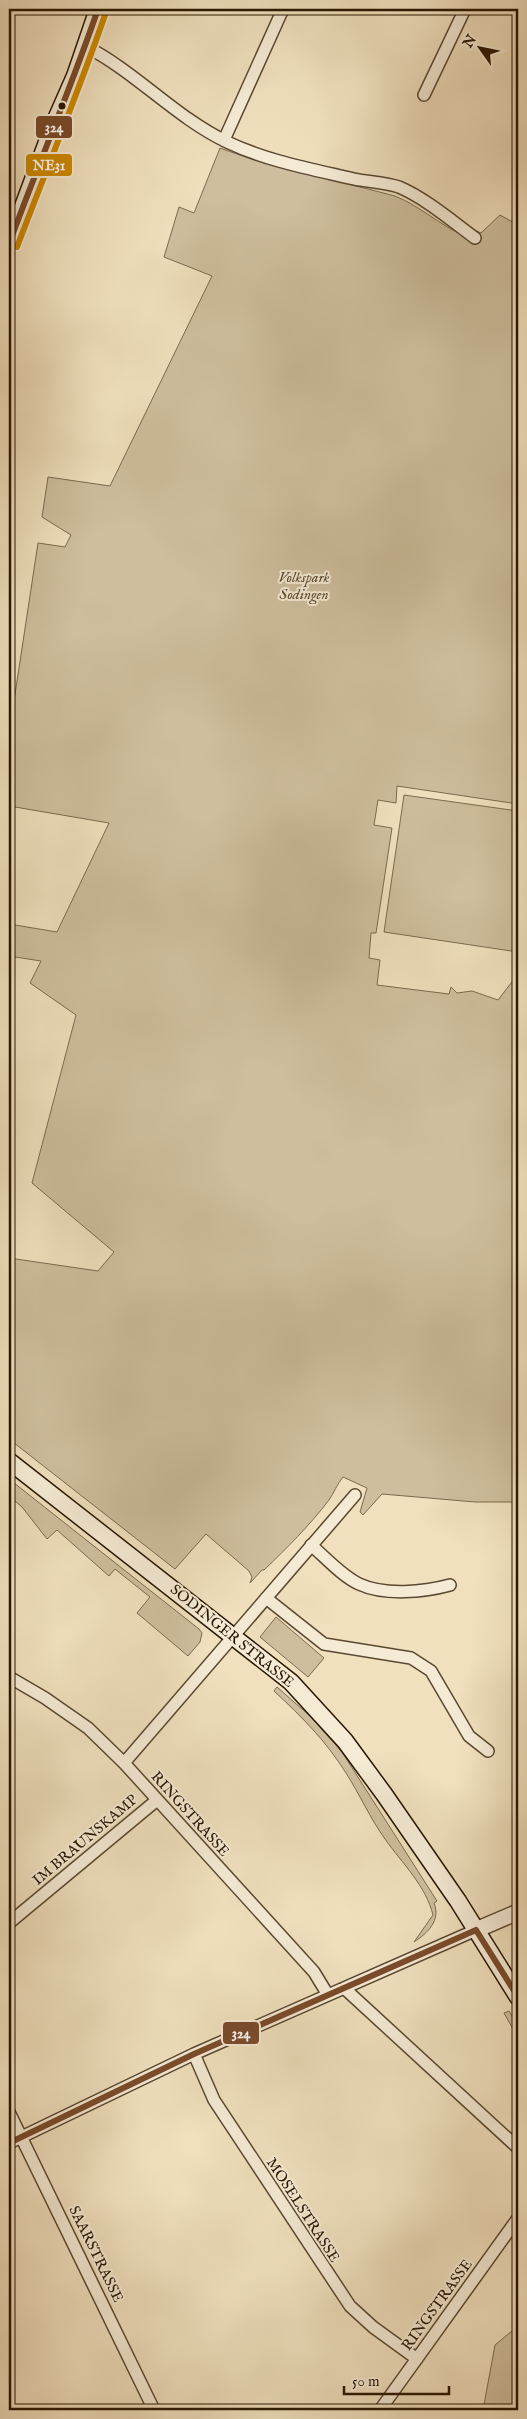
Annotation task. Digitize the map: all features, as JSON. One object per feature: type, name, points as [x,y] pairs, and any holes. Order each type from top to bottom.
[{"type":"main road","points":[[9,244],[98,9]]},
{"type":"main road","name":"SODINGER STRASSE","points":[[9,1461],[291,1682],[345,1741],[446,1883],[518,1997]]},
{"type":"street","points":[[224,140],[283,9]]},
{"type":"street","points":[[424,95],[465,9]]},
{"type":"street","points":[[85,46],[104,57],[178,114],[224,140],[261,156],[305,168],[399,187],[438,211],[475,238]]},
{"type":"street","points":[[124,1763],[355,1495]]},
{"type":"street","points":[[311,1545],[350,1578],[369,1587],[412,1592],[430,1591],[450,1585]]},
{"type":"street","points":[[266,1598],[324,1644],[402,1655],[424,1665],[430,1671],[469,1736],[488,1752]]},
{"type":"street","name":"RINGSTRASSE","points":[[9,1677],[46,1698],[88,1728],[124,1763],[314,1972],[328,1995]]},
{"type":"street","name":"IM BRAUNSKAMP","points":[[9,1923],[157,1800]]},
{"type":"street","points":[[9,2143],[194,2054],[518,1912]]},
{"type":"street","points":[[344,1988],[518,2148]]},
{"type":"street","name":"MOSELSTRASSE","points":[[194,2054],[214,2100],[350,2306],[373,2327],[417,2358]]},
{"type":"street","name":"SAARSTRASSE","points":[[9,2112],[154,2410]]},
{"type":"street","name":"RINGSTRASSE","points":[[380,2410],[518,2218]]},
{"type":"green space","name":"Volkspark Sodingen","points":[[220,148],[251,159],[395,196],[414,205],[447,227],[465,236],[470,228],[481,233],[500,215],[518,225],[518,804],[397,786],[396,803],[378,800],[374,825],[392,828],[376,933],[371,933],[369,958],[380,960],[377,985],[449,994],[451,987],[457,993],[472,991],[498,1000],[518,974],[518,1502],[475,1502],[382,1494],[363,1515],[360,1512],[367,1488],[343,1477],[329,1500],[314,1519],[250,1583],[252,1577],[249,1571],[206,1534],[175,1569],[9,1439],[9,1258],[98,1271],[114,1252],[32,1183],[76,1015],[30,983],[41,961],[9,956],[9,924],[57,932],[109,823],[9,806],[9,735],[11,719],[9,718],[9,701],[14,701],[38,543],[65,547],[71,535],[42,517],[48,477],[110,486],[212,276],[164,257],[179,207],[194,213]]},
{"type":"green space","points":[[404,795],[518,811],[518,952],[384,932]]},
{"type":"green space","points":[[9,1479],[199,1629],[202,1633],[200,1642],[188,1656],[137,1613],[150,1597],[115,1569],[109,1576],[57,1530],[47,1539],[22,1507],[9,1496]]},
{"type":"green space","points":[[276,1617],[324,1658],[308,1677],[260,1637]]},
{"type":"green space","points":[[277,1687],[311,1717],[342,1752],[437,1901],[434,1903],[436,1915],[432,1926],[414,1942],[433,1915],[425,1894],[380,1831],[338,1761],[313,1730],[274,1691]]},
{"type":"green space","points":[[509,2011],[518,2026],[518,2038],[504,2013]]},
{"type":"green space","points":[[518,2326],[518,2410],[483,2410],[495,2345]]},
{"type":"transit line","name":"324","points":[[9,244],[98,9]]},
{"type":"transit line","name":"NE31","points":[[17,247],[106,12]]},
{"type":"transit line","name":"324","points":[[476,1930],[518,1997]]},
{"type":"transit line","name":"324","points":[[9,2143],[194,2054],[476,1930]]}]
